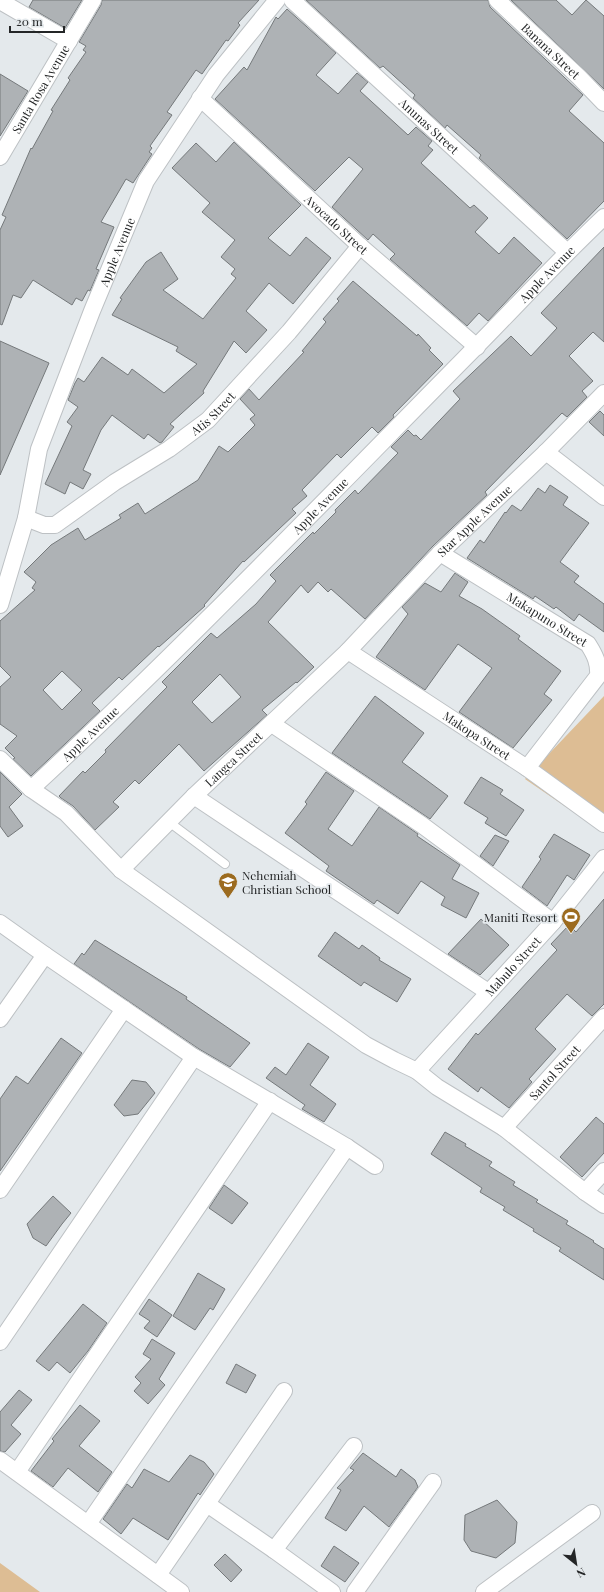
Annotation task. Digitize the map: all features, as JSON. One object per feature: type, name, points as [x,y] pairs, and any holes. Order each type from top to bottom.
[{"type":"street","name":"Santa Rosa Avenue","points":[[0,157],[93,0]]},
{"type":"street","name":"Apple Avenue","points":[[0,605],[26,518],[39,449],[121,240],[146,181],[220,69],[277,0]]},
{"type":"street","name":"Anunas Street","points":[[292,0],[567,252]]},
{"type":"street","name":"Banana Street","points":[[497,0],[579,77],[604,104]]},
{"type":"street","points":[[0,1],[69,41]]},
{"type":"street","name":"Avocado Street","points":[[200,98],[360,246],[476,347]]},
{"type":"street","name":"Apple Avenue","points":[[31,789],[80,744],[210,616],[476,347],[567,252],[604,217]]},
{"type":"street","name":"Atis Street","points":[[26,518],[44,525],[56,525],[115,482],[169,449],[208,420],[289,332],[360,246]]},
{"type":"street","name":"Star Apple Avenue","points":[[348,651],[440,553],[546,452],[604,393]]},
{"type":"street","points":[[546,452],[604,497]]},
{"type":"street","name":"Makapuno Street","points":[[440,553],[588,644],[595,655],[599,666],[598,676],[527,768]]},
{"type":"street","name":"Langca Street","points":[[121,870],[194,796],[348,651]]},
{"type":"street","name":"Makopa Street","points":[[348,651],[527,768],[604,824]]},
{"type":"street","points":[[272,724],[422,826],[553,922]]},
{"type":"street","points":[[0,760],[31,789],[66,813],[121,870],[379,1053],[417,1071],[437,1087],[504,1128],[585,1192],[604,1205]]},
{"type":"street","points":[[194,796],[488,992]]},
{"type":"street","name":"Mabulo Street","points":[[417,1071],[553,922],[604,858]]},
{"type":"street","points":[[0,923],[45,956],[194,1057],[347,1147],[375,1166]]},
{"type":"street","points":[[0,1019],[45,956]]},
{"type":"street","points":[[0,1190],[124,1009]]},
{"type":"street","name":"Santol Street","points":[[504,1128],[604,1017]]},
{"type":"street","points":[[0,1342],[194,1057]]},
{"type":"street","points":[[17,1472],[270,1101]]},
{"type":"street","points":[[88,1524],[347,1147]]},
{"type":"street","points":[[585,1192],[604,1171]]},
{"type":"street","points":[[158,1575],[284,1391]]},
{"type":"street","points":[[274,1550],[354,1446]]},
{"type":"street","points":[[0,1460],[181,1592]]},
{"type":"street","points":[[355,1592],[433,1482]]},
{"type":"street","points":[[207,1504],[332,1592]]},
{"type":"street","points":[[484,1592],[592,1513]]},
{"type":"lane","points":[[169,822],[224,864]]},
{"type":"shaded area","points":[[604,696],[604,833],[525,779]]},
{"type":"shaded area","points":[[0,1563],[40,1592],[0,1592]]},
{"type":"building","points":[[33,0],[82,0],[65,28],[29,7]]},
{"type":"building","points":[[102,0],[259,0],[238,23],[240,25],[228,41],[226,40],[202,74],[196,70],[167,112],[172,115],[150,146],[152,148],[149,152],[152,154],[133,183],[126,179],[101,222],[114,227],[96,269],[99,270],[90,291],[88,290],[82,301],[76,298],[72,305],[33,280],[21,298],[13,295],[2,325],[0,324],[0,230],[6,217],[2,215],[31,148],[32,149],[53,111],[51,110],[70,80],[68,78],[86,52],[83,50],[86,46],[79,42],[101,5]]},
{"type":"building","points":[[306,0],[488,0],[490,7],[583,95],[569,111],[604,143],[604,201],[567,239],[479,158],[481,155],[447,125],[445,128],[413,98],[415,95],[383,66],[380,68]]},
{"type":"building","points":[[511,0],[556,0],[572,15],[586,0],[604,16],[604,89]]},
{"type":"building","points":[[287,9],[336,53],[316,75],[338,94],[357,73],[368,82],[360,91],[408,135],[416,127],[432,141],[428,146],[433,150],[421,163],[470,208],[474,205],[488,218],[475,232],[499,254],[514,237],[542,263],[488,321],[479,313],[467,326],[390,259],[395,254],[373,234],[368,240],[332,207],[363,169],[349,157],[315,191],[215,99],[244,67],[247,70],[276,17],[278,19]]},
{"type":"building","points":[[0,74],[28,91],[0,136]]},
{"type":"building","points":[[234,142],[301,205],[268,238],[290,256],[306,237],[331,258],[293,304],[269,283],[246,311],[267,330],[246,353],[234,341],[203,391],[204,393],[170,424],[174,427],[162,442],[160,443],[148,434],[144,439],[112,415],[101,430],[83,470],[91,474],[83,489],[70,482],[65,494],[45,484],[72,426],[67,422],[78,407],[68,400],[75,383],[78,378],[84,382],[102,357],[128,375],[132,369],[164,393],[197,364],[176,351],[178,347],[112,315],[122,299],[120,298],[146,262],[161,252],[178,279],[163,290],[203,319],[236,278],[231,274],[235,269],[221,257],[235,240],[202,212],[210,203],[172,168],[196,143],[216,162]]},
{"type":"building","points":[[604,247],[604,342],[593,332],[569,356],[593,381],[582,391],[587,397],[567,417],[562,413],[485,492],[487,495],[433,546],[365,619],[331,589],[328,592],[318,582],[308,593],[301,585],[268,622],[314,667],[297,683],[296,682],[262,710],[267,715],[204,771],[179,744],[139,784],[135,780],[113,802],[119,807],[95,830],[73,806],[59,796],[83,771],[85,773],[106,752],[105,750],[167,687],[162,682],[211,633],[217,638],[256,604],[276,581],[270,575],[313,532],[314,534],[336,512],[335,510],[355,490],[358,494],[398,453],[391,447],[408,430],[421,440],[460,399],[453,391],[511,336],[531,356],[557,328],[541,313]],"holes":[[[220,674],[241,697],[212,723],[192,702]]]},
{"type":"building","points":[[353,281],[417,336],[418,334],[431,348],[429,350],[443,364],[393,415],[394,417],[378,433],[372,427],[341,458],[337,454],[302,490],[307,496],[292,509],[296,513],[244,562],[243,561],[204,605],[205,606],[159,647],[158,646],[122,680],[119,677],[92,703],[100,711],[31,776],[13,759],[15,758],[5,748],[17,736],[0,724],[0,687],[11,677],[0,666],[0,621],[35,590],[32,588],[36,582],[24,572],[51,545],[78,528],[85,540],[121,518],[119,515],[138,503],[145,514],[198,480],[219,446],[228,452],[255,425],[250,419],[255,415],[240,399],[249,389],[259,400],[304,352],[302,351],[326,322],[323,319],[339,301],[337,299]],"holes":[[[62,671],[82,690],[62,710],[43,690]]]},
{"type":"building","points":[[0,341],[49,363],[0,475]]},
{"type":"building","points":[[600,411],[604,415],[604,436],[589,422]]},
{"type":"building","points":[[550,485],[568,497],[563,505],[589,523],[560,562],[579,576],[574,582],[604,604],[604,632],[579,614],[574,621],[556,607],[554,609],[535,596],[533,599],[467,558],[480,540],[484,543],[505,512],[506,513],[512,505],[521,511],[538,488],[545,493]]},
{"type":"building","points":[[455,573],[468,582],[459,596],[482,609],[520,636],[518,639],[561,671],[544,694],[552,700],[513,748],[459,712],[492,668],[458,644],[425,690],[376,657],[408,614],[402,607],[425,583],[441,592]]},
{"type":"building","points":[[375,696],[424,733],[402,762],[448,796],[430,819],[332,753]]},
{"type":"building","points":[[0,772],[22,794],[9,807],[23,826],[8,837],[0,826]]},
{"type":"building","points":[[326,772],[354,791],[328,829],[352,846],[379,807],[418,834],[417,836],[460,865],[452,879],[479,893],[466,918],[441,905],[445,897],[421,881],[398,914],[377,900],[374,904],[326,871],[329,866],[285,833],[307,804],[305,802]]},
{"type":"building","points":[[481,777],[503,790],[500,794],[524,810],[506,836],[485,823],[488,818],[464,803]]},
{"type":"building","points":[[554,834],[590,855],[574,880],[567,875],[547,906],[522,887],[541,859],[539,857]]},
{"type":"building","points":[[495,835],[509,841],[493,866],[480,856]]},
{"type":"building","points":[[604,899],[604,1004],[592,1016],[567,994],[535,1029],[556,1049],[529,1079],[532,1082],[509,1108],[481,1087],[478,1092],[448,1069],[476,1033],[478,1035],[557,950],[551,944],[569,925],[576,932]]},
{"type":"building","points":[[481,919],[509,945],[480,975],[448,954]]},
{"type":"building","points":[[335,932],[359,949],[362,945],[380,958],[379,960],[411,979],[397,1002],[364,982],[361,986],[318,956]]},
{"type":"building","points":[[95,940],[187,997],[186,999],[250,1043],[230,1067],[199,1049],[74,964],[82,953],[84,955]]},
{"type":"building","points":[[61,1038],[82,1053],[0,1171],[0,1099],[16,1076],[28,1084]]},
{"type":"building","points":[[308,1043],[329,1057],[310,1085],[336,1104],[324,1122],[302,1109],[305,1105],[266,1078],[275,1067],[286,1075]]},
{"type":"building","points":[[132,1080],[146,1082],[155,1093],[138,1114],[124,1116],[114,1105]]},
{"type":"building","points":[[596,1117],[604,1124],[604,1153],[582,1177],[560,1157]]},
{"type":"building","points":[[445,1132],[492,1162],[489,1166],[515,1182],[513,1185],[538,1200],[536,1202],[568,1221],[566,1224],[604,1249],[604,1280],[559,1251],[561,1248],[533,1231],[534,1229],[503,1210],[505,1207],[480,1192],[482,1188],[431,1154]]},
{"type":"building","points":[[224,1185],[248,1203],[232,1224],[209,1208]]},
{"type":"building","points":[[53,1196],[71,1213],[46,1246],[33,1238],[27,1224]]},
{"type":"building","points":[[198,1273],[225,1289],[213,1310],[210,1308],[195,1330],[173,1316]]},
{"type":"building","points":[[149,1299],[172,1315],[157,1337],[144,1328],[150,1321],[139,1314]]},
{"type":"building","points":[[83,1304],[107,1323],[88,1351],[70,1373],[57,1362],[49,1371],[36,1361]]},
{"type":"building","points":[[152,1339],[175,1353],[159,1379],[165,1385],[148,1404],[134,1391],[141,1383],[135,1377],[151,1359],[143,1354]]},
{"type":"building","points":[[236,1364],[256,1375],[246,1393],[226,1383]]},
{"type":"building","points":[[19,1390],[32,1400],[11,1425],[21,1434],[5,1452],[0,1451],[0,1412]]},
{"type":"building","points":[[80,1405],[100,1421],[79,1446],[112,1472],[98,1492],[68,1468],[53,1487],[31,1471],[54,1441],[52,1439]]},
{"type":"building","points":[[363,1453],[396,1477],[401,1469],[415,1480],[418,1487],[389,1527],[364,1506],[346,1531],[325,1518],[341,1490],[337,1488],[354,1470],[350,1468]]},
{"type":"building","points":[[190,1455],[204,1462],[214,1474],[200,1495],[198,1493],[168,1540],[133,1518],[121,1534],[103,1519],[127,1484],[132,1488],[144,1469],[169,1482]]},
{"type":"building","points":[[497,1500],[517,1522],[515,1543],[496,1558],[471,1551],[464,1540],[465,1515]]},
{"type":"building","points":[[334,1546],[359,1563],[345,1582],[321,1566]]},
{"type":"building","points":[[225,1554],[242,1570],[231,1582],[214,1565]]},
{"type":"place","name":"Nehemiah Christian School","points":[[228,899]]},
{"type":"place","name":"Maniti Resort","points":[[571,934]]}]
